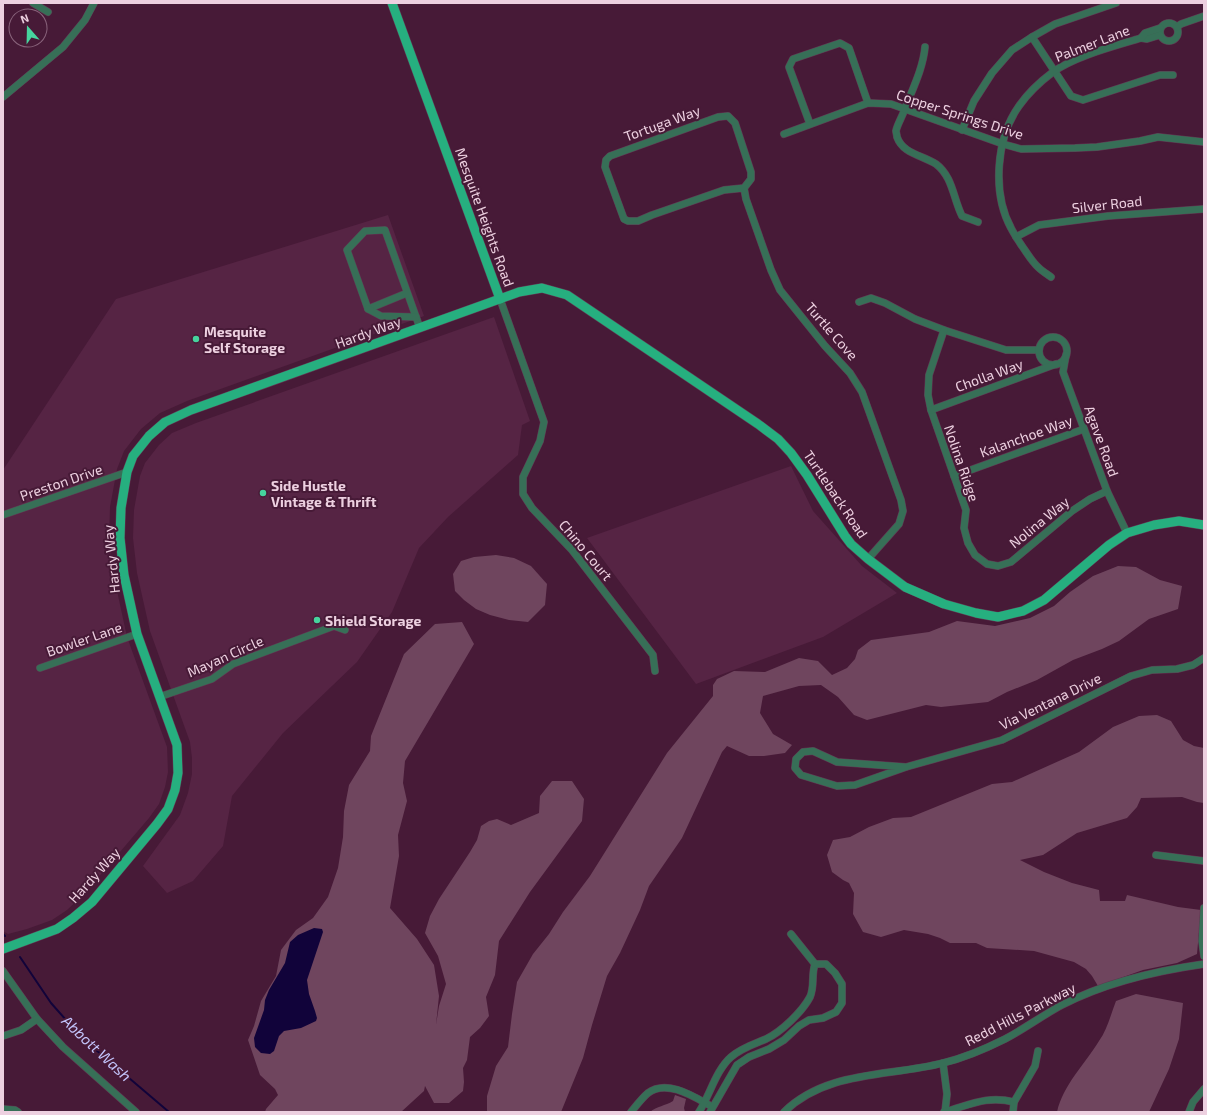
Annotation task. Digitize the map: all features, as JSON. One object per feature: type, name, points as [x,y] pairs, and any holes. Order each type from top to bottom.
[{"type":"main road","name":"Mesquite Heights Road","points":[[392,3],[500,300]]},
{"type":"main road","name":"Turtleback Road","points":[[500,300],[519,292],[542,288],[567,295],[758,424],[778,439],[791,453],[807,475],[851,544],[905,587],[944,604],[976,613],[998,616],[1023,611],[1044,600],[1109,545],[1127,533],[1154,524],[1179,521],[1204,525]]},
{"type":"main road","name":"Hardy Way","points":[[3,949],[56,929],[73,918],[92,902],[157,824],[168,809],[175,790],[178,773],[177,745],[137,634],[124,575],[120,538],[121,508],[127,472],[133,456],[149,436],[165,422],[191,410],[500,300]]},
{"type":"street","points":[[3,97],[63,47],[85,20],[94,3]]},
{"type":"street","points":[[962,130],[974,101],[992,73],[1012,50],[1055,24],[1116,3]]},
{"type":"street","name":"Palmer Lane","points":[[1177,27],[1181,24],[1204,16]]},
{"type":"street","name":"Palmer Lane","points":[[1051,277],[1038,268],[1016,237],[1010,227],[1004,210],[999,186],[999,163],[1008,126],[1018,106],[1034,88],[1054,71],[1093,54],[1141,38],[1146,39],[1160,31],[1164,24],[1170,22],[1177,27],[1178,33],[1173,41],[1166,41],[1161,38],[1160,31]]},
{"type":"street","points":[[1032,37],[1070,96],[1083,100],[1160,74],[1173,75]]},
{"type":"street","points":[[810,124],[789,67],[793,59],[840,43],[849,48],[868,103]]},
{"type":"street","points":[[925,47],[923,61],[896,131],[900,143],[907,150],[928,159],[937,165],[945,174],[950,182],[957,206],[962,216],[978,222]]},
{"type":"street","name":"Copper Springs Drive","points":[[784,134],[868,103],[890,104],[1021,149],[1104,146],[1158,137],[1204,142]]},
{"type":"street","name":"Tortuga Way","points":[[728,116],[735,123],[751,172],[751,179],[744,188],[724,190],[638,221],[628,221],[624,219],[605,167],[606,160],[610,156],[623,151],[718,117],[728,116]]},
{"type":"street","name":"Turtle Cove","points":[[744,188],[748,206],[771,270],[780,290],[825,346],[850,373],[862,392],[901,500],[903,511],[899,524],[868,559]]},
{"type":"street","name":"Silver Road","points":[[1016,237],[1039,225],[1108,216],[1204,209]]},
{"type":"street","points":[[416,317],[381,316],[368,309],[347,250],[365,232],[385,230],[420,328]]},
{"type":"street","points":[[368,309],[407,293]]},
{"type":"street","points":[[859,302],[871,298],[885,303],[915,319],[1006,350],[1039,350]]},
{"type":"street","name":"Mesquite Heights Road","points":[[500,300],[544,422],[540,441]]},
{"type":"street","name":"Nolina Ridge","points":[[944,330],[929,375],[928,395],[930,410],[966,510],[964,528],[968,543],[975,555],[987,564]]},
{"type":"street","points":[[1053,337],[1062,340],[1066,346],[1066,355],[1064,359],[1056,364],[1048,364],[1040,355],[1039,350],[1046,339],[1053,337]]},
{"type":"street","name":"Agave Road","points":[[1066,355],[1063,372],[1107,492],[1127,533]]},
{"type":"street","name":"Cholla Way","points":[[930,410],[1056,364]]},
{"type":"street","name":"Kalanchoe Way","points":[[954,476],[1084,429]]},
{"type":"street","name":"Chino Court","points":[[540,441],[523,477],[523,494],[532,508],[572,550],[653,655],[655,671]]},
{"type":"street","name":"Preston Drive","points":[[3,515],[127,472]]},
{"type":"street","name":"Nolina Way","points":[[987,564],[998,566],[1010,562],[1072,511],[1090,499],[1107,492]]},
{"type":"street","name":"Mayan Circle","points":[[159,697],[212,679],[233,664],[334,626],[345,630]]},
{"type":"street","name":"Bowler Lane","points":[[40,668],[137,634]]},
{"type":"street","name":"Via Ventana Drive","points":[[906,767],[837,762],[813,751],[803,752],[796,759],[796,768],[801,775],[837,786],[855,785],[906,767],[1002,740],[1131,676],[1152,670],[1177,669],[1193,665],[1204,658]]},
{"type":"street","points":[[1156,855],[1204,861]]},
{"type":"street","points":[[1204,908],[1202,941],[1204,956]]},
{"type":"street","points":[[791,934],[815,964]]},
{"type":"street","points":[[699,1112],[723,1067],[731,1057],[742,1049],[768,1038],[780,1030],[803,1008],[810,996],[815,964]]},
{"type":"street","points":[[631,1112],[648,1092],[661,1088],[676,1089],[705,1103],[712,1110],[737,1065],[749,1056],[769,1049],[784,1040],[799,1026],[809,1020],[823,1018],[836,1012],[842,1003],[842,984],[835,973],[826,964],[815,964]]},
{"type":"street","name":"Redd Hills Parkway","points":[[784,1112],[808,1094],[836,1082],[943,1063],[968,1056],[1005,1039],[1063,1005],[1098,990],[1135,977],[1168,969],[1204,964]]},
{"type":"street","points":[[3,973],[37,1019],[62,1047],[136,1112]]},
{"type":"street","points":[[3,1036],[21,1030],[37,1019]]},
{"type":"street","points":[[1013,1112],[1014,1102],[1035,1066],[1038,1051]]},
{"type":"street","points":[[943,1063],[947,1094],[945,1112],[988,1099],[1014,1102]]},
{"type":"street","points":[[1189,1112],[1193,1102],[1204,1089]]},
{"type":"street","points":[[3,1109],[15,1110],[18,1112]]},
{"type":"shaded area","points":[[388,215],[424,316],[187,401],[160,413],[141,429],[124,451],[117,469],[110,507],[109,539],[114,577],[127,637],[167,747],[168,772],[165,787],[159,804],[149,818],[84,894],[67,910],[52,920],[8,934],[3,931],[3,470],[116,299]]},
{"type":"shaded area","points":[[494,317],[530,421],[522,425],[518,455],[448,517],[419,548],[392,612],[357,662],[283,733],[232,796],[223,846],[193,881],[167,893],[143,866],[180,815],[188,793],[192,774],[192,758],[190,742],[150,631],[137,573],[133,538],[134,510],[140,476],[145,463],[159,445],[172,433],[196,423]]},
{"type":"shaded area","points":[[791,466],[813,511],[862,566],[897,593],[823,637],[696,684],[587,538]]},
{"type":"shaded area","points":[[496,555],[514,558],[531,566],[547,584],[545,605],[528,622],[509,620],[490,615],[476,609],[455,591],[453,574],[461,561],[474,557]]},
{"type":"shaded area","points":[[1118,566],[1136,567],[1160,580],[1182,586],[1178,609],[1149,619],[1119,641],[1073,660],[1037,680],[1007,692],[988,702],[941,707],[926,705],[867,720],[854,715],[838,697],[821,685],[799,686],[763,696],[760,713],[773,734],[792,745],[785,753],[764,756],[749,756],[727,746],[722,752],[682,838],[649,886],[640,910],[620,953],[607,976],[583,1058],[561,1112],[487,1112],[487,1096],[496,1066],[508,1047],[517,982],[533,954],[590,876],[667,753],[713,696],[713,685],[717,679],[734,671],[765,672],[799,658],[818,661],[832,675],[847,668],[855,659],[858,650],[871,640],[929,632],[957,621],[995,626],[1030,618],[1054,606],[1070,592],[1093,576]]},
{"type":"shaded area","points":[[462,622],[474,644],[405,761],[403,783],[407,801],[398,835],[399,856],[390,908],[417,939],[434,965],[439,996],[436,1025],[439,1006],[446,984],[438,956],[425,933],[430,916],[439,899],[477,840],[481,826],[489,821],[497,819],[511,825],[539,813],[540,796],[552,781],[572,781],[584,799],[582,821],[530,892],[499,941],[495,975],[486,997],[489,1016],[480,1028],[470,1037],[467,1060],[463,1068],[463,1091],[449,1103],[434,1103],[425,1086],[424,1091],[401,1112],[265,1112],[278,1095],[275,1089],[260,1075],[248,1040],[254,1026],[261,1001],[276,976],[281,950],[296,930],[313,918],[328,897],[338,868],[343,837],[344,811],[349,785],[370,751],[371,736],[404,654],[435,624]]},
{"type":"shaded area","points":[[1157,715],[1171,721],[1183,740],[1194,746],[1204,748],[1204,803],[1182,797],[1141,798],[1137,807],[1127,818],[1077,833],[1043,855],[1020,860],[1044,872],[1072,883],[1099,890],[1100,901],[1125,901],[1127,895],[1178,907],[1201,910],[1197,954],[1177,963],[1143,970],[1098,986],[1086,969],[1074,962],[1034,951],[987,948],[976,943],[950,943],[928,934],[904,930],[881,937],[863,932],[853,914],[854,893],[849,883],[832,872],[827,855],[833,840],[850,837],[869,827],[893,818],[911,817],[992,784],[1012,782],[1079,752],[1113,727],[1139,716]]},
{"type":"shaded area","points":[[314,928],[322,929],[323,932],[307,980],[309,994],[317,1018],[316,1021],[301,1028],[284,1031],[279,1036],[274,1051],[270,1054],[261,1053],[255,1047],[254,1038],[269,990],[285,963],[290,942],[298,935]]},
{"type":"shaded area","points":[[1136,994],[1183,1003],[1179,1039],[1169,1069],[1149,1112],[1057,1112],[1069,1084],[1102,1037],[1116,1001]]},
{"type":"shaded area","points":[[675,1095],[686,1099],[684,1108],[685,1112],[650,1112],[655,1108],[673,1101]]},
{"type":"waterway","name":"Abbott Wash","points":[[20,957],[51,1003],[82,1038],[169,1112]]},
{"type":"place","name":"Mesquite Self Storage","points":[[196,339]]},
{"type":"place","name":"Side Hustle Vintage & Thrift","points":[[263,493]]},
{"type":"place","name":"Shield Storage","points":[[317,620]]}]
